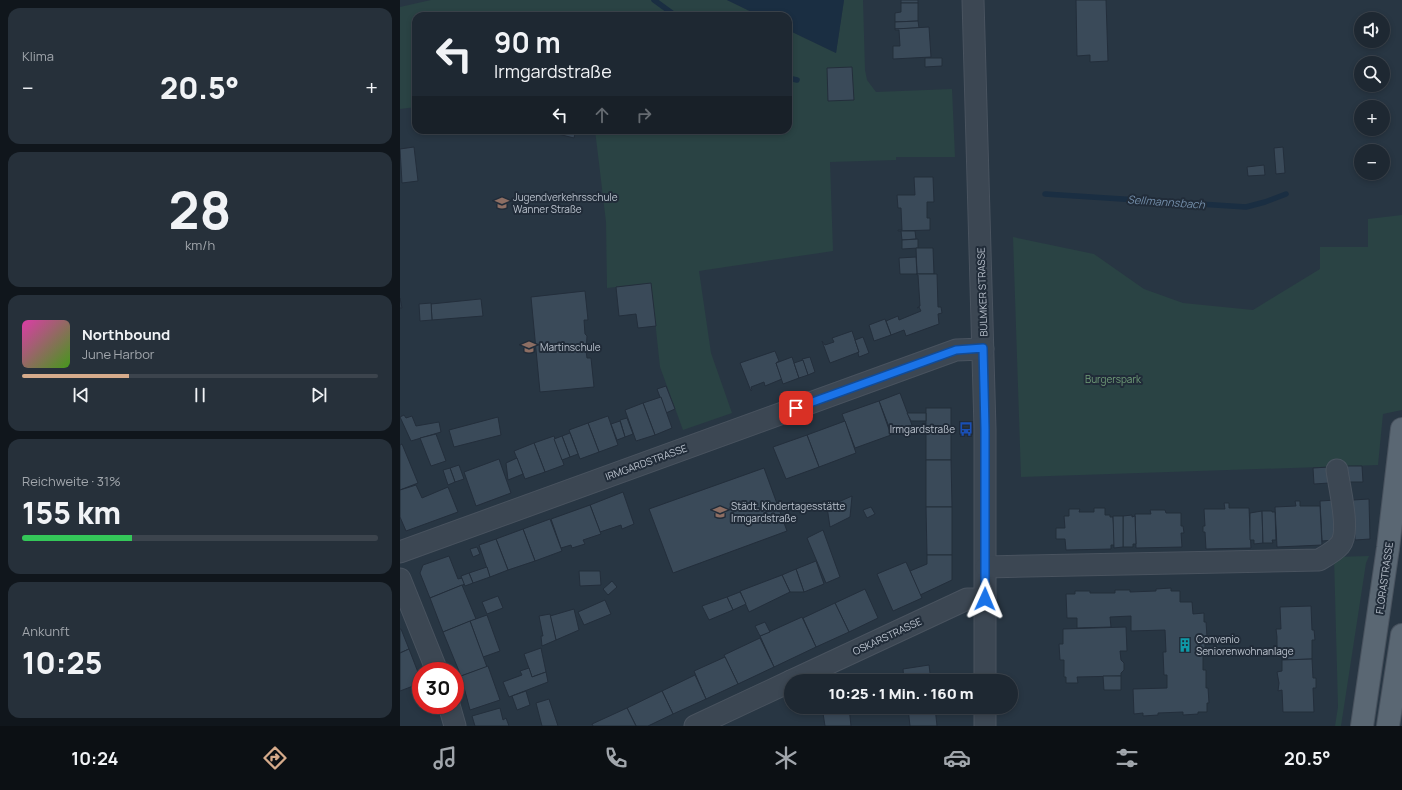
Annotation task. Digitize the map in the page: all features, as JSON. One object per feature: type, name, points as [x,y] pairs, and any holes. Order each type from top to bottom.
[{"type":"main road","name":"FLORASTRASSE","points":[[1362,726],[1388,548],[1402,429]]},
{"type":"main road","points":[[1388,726],[1402,635]]},
{"type":"street","name":"BULMKER STRASSE","points":[[973,0],[985,429],[985,674]]},
{"type":"street","name":"IRMGARDSTRASSE","points":[[400,552],[956,350],[983,348]]},
{"type":"street","points":[[986,567],[1319,560],[1339,546],[1344,538],[1343,502],[1337,470]]},
{"type":"street","points":[[400,579],[433,662]]},
{"type":"street","name":"OSKARSTRASSE","points":[[806,674],[967,599],[985,599]]},
{"type":"street","name":"OSKARSTRASSE","points":[[695,726],[784,684]]},
{"type":"street","points":[[452,714],[455,726]]},
{"type":"street","points":[[985,714],[985,726]]},
{"type":"green space","points":[[431,0],[727,0],[752,12],[412,12],[412,108],[400,109],[400,7]]},
{"type":"green space","points":[[844,0],[863,0],[865,70],[867,80],[876,92],[952,89],[955,157],[896,157],[896,160],[830,162],[833,251],[699,271],[711,353],[732,413],[683,430],[660,367],[651,283],[607,288],[606,222],[595,134],[792,134],[792,32],[836,53]]},
{"type":"green space","name":"Burgerspark","points":[[1402,215],[1402,410],[1383,414],[1378,465],[1021,477],[1013,237],[1094,254],[1144,289],[1183,303],[1253,310],[1320,269],[1320,247],[1368,247],[1368,219]]},
{"type":"green space","points":[[1369,556],[1366,563],[1341,726],[1335,726],[1338,707],[1334,557]]},
{"type":"water","points":[[727,0],[844,0],[836,53],[792,32],[792,12],[752,12]]},
{"type":"building","points":[[901,0],[918,0],[918,3],[901,3]]},
{"type":"building","points":[[1076,0],[1106,0],[1108,61],[1090,62],[1090,55],[1077,56]]},
{"type":"building","points":[[901,3],[918,3],[918,21],[895,22],[895,13],[901,12]]},
{"type":"building","points":[[918,21],[919,28],[895,29],[895,22]]},
{"type":"building","points":[[929,27],[931,57],[893,59],[893,46],[900,46],[899,30],[895,29]]},
{"type":"building","points":[[925,58],[942,58],[942,66],[925,67]]},
{"type":"building","points":[[852,67],[854,100],[828,101],[827,68]]},
{"type":"building","points":[[558,134],[575,134],[574,138]]},
{"type":"building","points":[[414,147],[418,181],[402,183],[400,149]]},
{"type":"building","points":[[1283,147],[1285,173],[1276,174],[1274,148]]},
{"type":"building","points":[[1264,165],[1265,175],[1248,176],[1247,167]]},
{"type":"building","points":[[914,177],[933,177],[934,202],[927,202],[927,218],[930,218],[930,230],[898,231],[902,230],[901,208],[898,208],[897,195],[915,195]]},
{"type":"building","points":[[901,231],[915,231],[916,239],[902,240]]},
{"type":"building","points":[[918,239],[918,248],[902,249],[902,240]]},
{"type":"building","points":[[916,248],[933,248],[934,274],[917,274]]},
{"type":"building","points":[[916,257],[917,274],[900,274],[899,258]]},
{"type":"building","points":[[916,274],[937,274],[938,307],[941,307],[942,313],[938,314],[939,324],[906,336],[904,330],[891,335],[886,321],[898,316],[899,320],[921,311],[919,307],[917,308],[920,306],[918,275]]},
{"type":"building","points":[[651,283],[656,326],[638,328],[636,314],[619,316],[616,287]]},
{"type":"building","points":[[585,291],[588,320],[584,320],[585,334],[587,336],[586,351],[587,358],[591,358],[594,387],[540,392],[531,297]]},
{"type":"building","points":[[481,299],[483,316],[432,320],[431,304]]},
{"type":"building","points":[[431,303],[432,320],[420,321],[419,304]]},
{"type":"building","points":[[885,319],[891,335],[874,341],[869,325]]},
{"type":"building","points":[[852,331],[859,352],[830,363],[822,341],[825,345],[834,342],[832,338]]},
{"type":"building","points":[[863,337],[869,353],[859,357],[855,340]]},
{"type":"building","points":[[775,351],[779,361],[776,363],[782,379],[765,386],[764,382],[751,387],[751,391],[740,363]]},
{"type":"building","points":[[792,357],[799,378],[783,384],[776,363]]},
{"type":"building","points":[[810,357],[815,372],[808,375],[802,359]]},
{"type":"building","points":[[803,360],[808,375],[799,378],[794,363]]},
{"type":"building","points":[[666,386],[675,409],[666,413],[657,389]]},
{"type":"building","points":[[900,393],[912,425],[891,432],[879,401]]},
{"type":"building","points":[[661,397],[672,428],[655,435],[643,403]]},
{"type":"building","points":[[879,401],[891,435],[855,448],[842,414]]},
{"type":"building","points":[[643,403],[655,435],[636,441],[625,410]]},
{"type":"building","points":[[926,408],[951,408],[951,460],[926,460]]},
{"type":"building","points":[[907,413],[926,413],[926,421],[911,421]]},
{"type":"building","points":[[404,415],[406,418],[412,416],[416,426],[439,422],[441,432],[411,441],[400,417]]},
{"type":"building","points":[[608,416],[618,445],[599,452],[588,423]]},
{"type":"building","points":[[498,417],[501,435],[454,447],[449,430]]},
{"type":"building","points":[[627,418],[633,434],[625,437],[620,420]]},
{"type":"building","points":[[620,421],[625,437],[617,440],[611,424]]},
{"type":"building","points":[[845,421],[856,453],[819,467],[807,435]]},
{"type":"building","points":[[588,423],[599,452],[580,459],[569,430]]},
{"type":"building","points":[[570,433],[578,454],[570,457],[562,436]]},
{"type":"building","points":[[436,434],[446,461],[431,466],[420,438]]},
{"type":"building","points":[[807,435],[819,467],[786,479],[773,447]]},
{"type":"building","points":[[554,436],[564,465],[545,472],[534,443]]},
{"type":"building","points":[[562,436],[570,457],[562,460],[554,439]]},
{"type":"building","points":[[534,443],[545,472],[525,479],[514,451]]},
{"type":"building","points":[[402,444],[418,483],[400,490],[400,445]]},
{"type":"building","points":[[517,458],[523,474],[508,480],[506,463]]},
{"type":"building","points":[[499,459],[511,493],[476,506],[464,472]]},
{"type":"building","points":[[926,460],[951,460],[952,507],[926,507]]},
{"type":"building","points":[[459,465],[464,479],[455,482],[450,468]]},
{"type":"building","points":[[1347,466],[1362,466],[1363,482],[1347,482]]},
{"type":"building","points":[[1329,467],[1329,483],[1314,484],[1313,468]]},
{"type":"building","points":[[450,468],[455,482],[448,485],[443,470]]},
{"type":"building","points":[[764,468],[787,531],[673,573],[649,509]]},
{"type":"building","points":[[416,485],[422,498],[448,487],[458,512],[406,531],[400,517],[400,490]]},
{"type":"building","points":[[623,492],[634,524],[622,529],[621,525],[600,532],[590,505]]},
{"type":"building","points":[[852,496],[850,517],[830,527],[827,507]]},
{"type":"building","points":[[1369,499],[1370,539],[1355,540],[1353,500]]},
{"type":"building","points":[[1336,500],[1337,540],[1322,541],[1320,501]]},
{"type":"building","points":[[1295,501],[1300,501],[1300,506],[1320,506],[1322,545],[1277,547],[1275,507],[1296,506]]},
{"type":"building","points":[[1224,503],[1229,503],[1229,508],[1249,508],[1251,548],[1206,549],[1205,532],[1203,532],[1203,526],[1205,526],[1204,509],[1225,509]]},
{"type":"building","points":[[590,505],[601,534],[583,540],[585,544],[572,548],[571,545],[561,548],[551,519]]},
{"type":"building","points":[[871,507],[875,514],[867,518],[863,510]]},
{"type":"building","points":[[926,507],[952,507],[952,555],[927,555]]},
{"type":"building","points":[[1094,508],[1105,508],[1105,515],[1110,515],[1110,517],[1113,517],[1115,545],[1111,545],[1111,549],[1066,550],[1065,539],[1056,539],[1056,528],[1065,528],[1064,516],[1069,516],[1069,509],[1080,509],[1079,512],[1094,512]]},
{"type":"building","points":[[1150,510],[1165,510],[1166,513],[1181,513],[1181,526],[1183,526],[1184,533],[1181,533],[1182,547],[1136,548],[1135,514],[1151,514]]},
{"type":"building","points":[[1262,511],[1263,543],[1254,544],[1254,540],[1250,540],[1250,513]]},
{"type":"building","points":[[1262,511],[1275,512],[1276,540],[1272,540],[1273,543],[1263,543]]},
{"type":"building","points":[[1132,515],[1132,517],[1135,516],[1136,544],[1133,544],[1133,547],[1123,547],[1123,516]]},
{"type":"building","points":[[1113,516],[1123,516],[1123,547],[1114,548]]},
{"type":"building","points":[[550,519],[562,551],[535,561],[523,529]]},
{"type":"building","points":[[523,529],[535,561],[508,570],[496,539]]},
{"type":"building","points":[[823,530],[840,577],[826,583],[807,538]]},
{"type":"building","points":[[496,539],[508,570],[490,577],[479,545]]},
{"type":"building","points":[[477,547],[480,554],[473,557],[470,549]]},
{"type":"building","points":[[927,555],[952,555],[952,580],[920,595],[910,571],[927,564]]},
{"type":"building","points":[[449,556],[458,579],[462,578],[465,584],[430,598],[420,573],[423,565]]},
{"type":"building","points":[[816,561],[824,584],[804,592],[796,569]]},
{"type":"building","points":[[906,562],[922,598],[893,611],[877,574]]},
{"type":"building","points":[[487,567],[490,577],[473,583],[469,573]]},
{"type":"building","points":[[796,569],[804,592],[790,592],[782,575]]},
{"type":"building","points":[[579,571],[600,571],[601,585],[580,586]]},
{"type":"building","points":[[469,573],[473,583],[465,586],[461,576]]},
{"type":"building","points":[[782,575],[790,592],[749,612],[740,591]]},
{"type":"building","points":[[612,581],[617,587],[608,595],[603,589]]},
{"type":"building","points":[[462,585],[476,619],[443,632],[430,598]]},
{"type":"building","name":"Convenio Seniorenwohnanlage","points":[[1171,588],[1171,591],[1180,591],[1180,602],[1192,602],[1193,614],[1204,613],[1207,637],[1205,637],[1203,670],[1206,670],[1206,688],[1208,688],[1209,703],[1207,703],[1207,712],[1183,715],[1183,712],[1158,713],[1158,715],[1143,716],[1143,713],[1134,714],[1133,689],[1167,688],[1167,675],[1164,675],[1163,652],[1166,652],[1165,630],[1131,631],[1131,616],[1110,617],[1111,627],[1077,628],[1077,618],[1067,618],[1066,594],[1075,594],[1075,591],[1090,591],[1090,593],[1115,593],[1115,590],[1130,590],[1130,592],[1156,591],[1156,589]]},
{"type":"building","points":[[865,589],[878,618],[849,632],[835,603]]},
{"type":"building","points":[[740,592],[746,604],[733,610],[727,597]]},
{"type":"building","points":[[498,596],[503,608],[487,614],[482,602]]},
{"type":"building","points":[[727,597],[733,610],[709,620],[702,606]]},
{"type":"building","points":[[605,600],[611,614],[584,625],[578,612]]},
{"type":"building","points":[[835,603],[849,632],[816,647],[803,618]]},
{"type":"building","points":[[1311,606],[1312,630],[1314,630],[1315,640],[1312,640],[1312,659],[1282,660],[1281,648],[1277,648],[1276,629],[1281,629],[1280,607]]},
{"type":"building","points":[[574,609],[579,630],[556,640],[550,616]]},
{"type":"building","points":[[550,614],[556,640],[542,646],[541,636],[543,636],[539,616]]},
{"type":"building","points":[[487,615],[500,651],[483,657],[470,621]]},
{"type":"building","points":[[802,617],[816,647],[774,667],[760,636]]},
{"type":"building","points":[[470,621],[487,667],[464,675],[464,662],[455,662],[443,632]]},
{"type":"building","points":[[765,622],[770,632],[760,636],[755,626]]},
{"type":"building","points":[[1126,627],[1127,651],[1120,651],[1121,660],[1124,663],[1124,670],[1121,673],[1121,676],[1077,677],[1078,683],[1066,683],[1066,677],[1064,677],[1064,660],[1060,660],[1059,644],[1063,644],[1063,629]]},
{"type":"building","points":[[400,629],[409,649],[400,653]]},
{"type":"building","points":[[760,638],[774,667],[738,684],[724,655]]},
{"type":"building","points":[[541,648],[546,672],[532,677],[524,654]]},
{"type":"building","points":[[409,649],[414,662],[412,662],[412,686],[400,691],[400,653]]},
{"type":"building","points":[[725,657],[738,684],[706,699],[694,671]]},
{"type":"building","points":[[1312,659],[1313,678],[1316,678],[1316,688],[1313,688],[1314,712],[1283,712],[1282,690],[1278,691],[1279,683],[1277,672],[1282,671],[1282,660]]},
{"type":"building","points":[[929,665],[930,674],[903,674],[903,669]]},
{"type":"building","points":[[488,666],[500,700],[470,710],[464,687],[464,675]]},
{"type":"building","points":[[529,668],[532,677],[546,672],[548,682],[509,697],[503,682],[522,675],[520,671]]},
{"type":"building","points":[[695,675],[706,699],[673,714],[662,691]]},
{"type":"building","points":[[1103,676],[1121,676],[1121,690],[1104,690]]},
{"type":"building","points":[[526,691],[530,705],[517,710],[512,696]]},
{"type":"building","points":[[662,691],[673,714],[648,726],[636,726],[627,708]]},
{"type":"building","points":[[549,699],[558,726],[542,726],[536,703]]},
{"type":"building","points":[[500,708],[503,720],[506,718],[509,726],[475,726],[472,716]]},
{"type":"building","points":[[627,708],[636,726],[593,726],[592,724]]},
{"type":"building","points":[[823,714],[850,714],[851,726],[825,726]]},
{"type":"building","points":[[909,714],[936,714],[937,726],[910,726]]},
{"type":"waterway","name":"Sellmannsbach","points":[[654,0],[670,12]]},
{"type":"waterway","name":"Sellmannsbach","points":[[792,79],[797,80]]},
{"type":"waterway","name":"Sellmannsbach","points":[[1045,194],[1246,207],[1286,194]]},
{"type":"place","name":"Jugendverkehrsschule Wanner Straße","points":[[502,203]]},
{"type":"place","name":"Martinschule","points":[[529,347]]},
{"type":"place","name":"Irmgardstraße","points":[[966,429]]},
{"type":"place","name":"Städt. Kindertagesstätte Irmgardstraße","points":[[720,512]]},
{"type":"place","name":"Convenio Seniorenwohnanlage","points":[[1185,645]]},
{"type":"route","points":[[796,408],[956,350],[983,348],[985,429],[985,599]]}]
